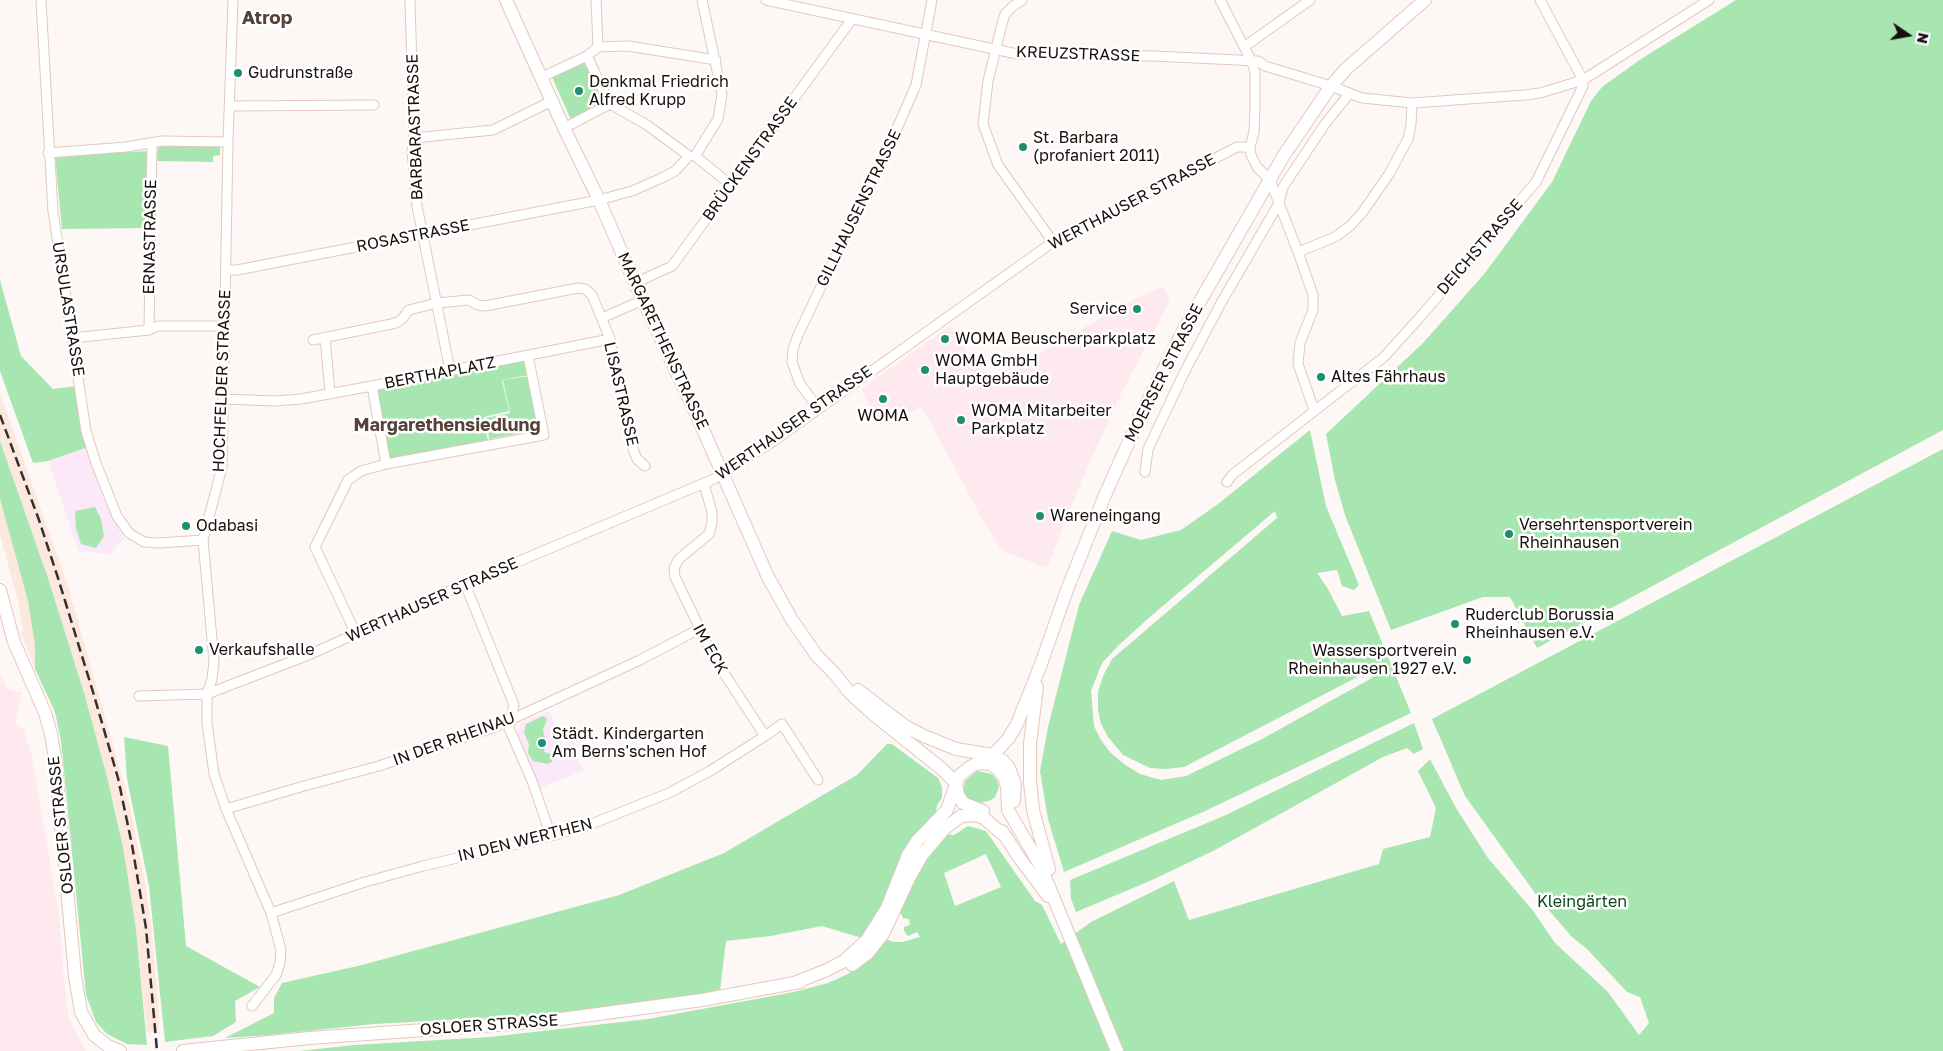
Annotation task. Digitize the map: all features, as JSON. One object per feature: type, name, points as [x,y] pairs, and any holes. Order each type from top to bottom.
[{"type":"main road","name":"MARGARETHENSTRASSE","points":[[506,0],[599,200],[768,577],[787,612],[817,656],[850,693],[873,714],[942,769],[955,782]]},
{"type":"main road","name":"MOERSER STRASSE","points":[[993,755],[1008,739],[1017,724],[1104,496],[1139,418],[1183,330],[1287,151],[1324,100],[1334,87],[1352,74],[1382,39],[1426,0]]},
{"type":"main road","name":"OSLOER STRASSE","points":[[0,590],[11,635],[49,725],[55,758],[79,1004],[84,1019],[94,1035],[108,1046],[120,1051]]},
{"type":"main road","name":"MOERSER STRASSE","points":[[1041,664],[1030,744],[1030,782],[1033,810],[1044,856],[1056,888],[1061,914]]},
{"type":"main road","name":"MARGARETHENSTRASSE","points":[[834,673],[905,726],[924,736],[956,749],[993,755]]},
{"type":"main road","points":[[1014,822],[1015,784],[1009,768],[1003,761],[993,755],[963,772],[955,782],[958,795],[963,803],[982,810],[993,817],[1061,914]]},
{"type":"main road","points":[[978,763],[990,764],[997,768],[1004,776],[1007,787],[1008,810],[1040,865],[1117,1051]]},
{"type":"main road","name":"OSLOER STRASSE","points":[[794,983],[844,961],[867,940],[887,908],[908,855],[917,842],[947,810],[951,802],[955,782]]},
{"type":"main road","name":"OSLOER STRASSE","points":[[183,1051],[309,1038],[539,1022],[702,1000],[837,974],[867,954],[883,934],[922,855],[933,841],[961,816],[977,815],[985,819],[1006,837]]},
{"type":"street","name":"URSULASTRASSE","points":[[41,0],[52,211],[86,431],[96,462],[118,516],[129,533],[144,542],[159,543],[203,540]]},
{"type":"street","name":"HOCHFELDER STRASSE","points":[[233,0],[228,142],[222,467],[203,540],[214,661],[212,679],[207,694],[207,723],[214,774],[226,809],[271,913],[281,950],[280,963],[276,975],[252,1006]]},
{"type":"street","name":"BARBARASTRASSE","points":[[410,0],[414,138],[412,150],[417,206],[450,370]]},
{"type":"street","points":[[596,0],[598,47]]},
{"type":"street","name":"ROSASTRASSE","points":[[226,270],[237,270],[424,235],[599,200],[632,191],[675,171],[692,156],[718,119],[722,94],[702,0]]},
{"type":"street","name":"KREUZSTRASSE","points":[[766,0],[1017,54],[1154,56],[1258,62],[1265,66],[1334,87]]},
{"type":"street","name":"GILLHAUSENSTRASSE","points":[[818,408],[800,384],[792,362],[793,349],[888,149],[912,94],[920,66],[932,0]]},
{"type":"street","points":[[1022,0],[1012,6],[1006,14],[995,49],[988,81],[983,124],[998,165],[1053,242]]},
{"type":"street","points":[[1220,0],[1252,62],[1255,73],[1254,132],[1250,147],[1251,155],[1257,167],[1270,180],[1313,295],[1313,310],[1309,325],[1300,343],[1298,364],[1314,410]]},
{"type":"street","points":[[1244,47],[1310,0]]},
{"type":"street","points":[[1540,0],[1583,80]]},
{"type":"street","points":[[1334,87],[1362,98],[1412,103],[1540,93],[1583,80],[1709,0]]},
{"type":"street","name":"BRÜCKENSTRASSE","points":[[635,283],[672,266],[852,19]]},
{"type":"street","points":[[542,77],[587,56],[598,47],[628,46],[716,60]]},
{"type":"street","points":[[587,56],[610,104],[647,125],[731,185]]},
{"type":"street","name":"DEICHSTRASSE","points":[[1227,482],[1232,474],[1384,357],[1486,242],[1536,182],[1583,86],[1583,80]]},
{"type":"street","points":[[1144,472],[1148,449],[1184,373],[1221,303],[1279,203],[1283,187],[1324,124],[1349,94]]},
{"type":"street","points":[[414,138],[493,130],[552,101]]},
{"type":"street","points":[[1298,252],[1335,237],[1350,226],[1362,212],[1389,174],[1408,139],[1412,103]]},
{"type":"street","points":[[564,128],[610,104]]},
{"type":"street","points":[[230,106],[374,105]]},
{"type":"street","points":[[48,153],[126,147],[162,141],[228,142]]},
{"type":"street","name":"ERNASTRASSE","points":[[149,330],[152,143]]},
{"type":"street","name":"WERTHAUSER STRASSE","points":[[139,696],[207,694],[311,654],[464,584],[723,475],[1053,242],[1237,147],[1250,147]]},
{"type":"street","name":"LISASTRASSE","points":[[313,340],[396,323],[402,320],[409,310],[437,303],[469,300],[478,305],[485,306],[578,288],[585,289],[592,295],[610,339],[634,452],[637,459],[645,466]]},
{"type":"street","points":[[602,318],[643,300]]},
{"type":"street","points":[[72,338],[149,330],[158,326],[225,326]]},
{"type":"street","points":[[325,337],[330,393]]},
{"type":"street","name":"BERTHAPLATZ","points":[[386,464],[372,386],[610,339]]},
{"type":"street","points":[[356,634],[315,547],[348,480],[361,471],[386,464],[544,435],[528,356]]},
{"type":"street","points":[[224,400],[275,401],[372,386]]},
{"type":"street","name":"IM ECK","points":[[704,484],[712,512],[709,534],[679,559],[674,568],[675,577],[714,658],[765,736]]},
{"type":"street","points":[[464,584],[514,705],[509,728],[532,781],[551,836]]},
{"type":"street","name":"IN DER RHEINAU","points":[[226,809],[440,747],[495,727],[640,660],[699,629]]},
{"type":"street","points":[[765,736],[782,724],[818,780]]},
{"type":"street","name":"IN DEN WERTHEN","points":[[271,913],[365,882],[589,825],[669,793],[710,771],[765,736]]},
{"type":"shaded area","points":[[1163,286],[1170,300],[1119,398],[1082,480],[1047,568],[1001,550],[981,517],[922,407],[879,425],[861,389],[950,326],[989,384],[1121,306]]},
{"type":"shaded area","points":[[0,393],[68,586],[128,798],[151,923],[159,1013],[158,1031],[147,1033],[136,929],[117,816],[85,696],[49,581],[0,441]]},
{"type":"shaded area","points":[[86,448],[103,494],[124,539],[109,554],[78,551],[48,461]]},
{"type":"shaded area","points":[[0,499],[28,601],[35,645],[35,669],[21,633],[23,631],[18,601],[0,535]]},
{"type":"shaded area","points":[[0,675],[8,689],[22,692],[15,724],[24,730],[31,752],[59,914],[69,1019],[86,1051],[0,1051]]},
{"type":"shaded area","name":"Städt. Kindergarten Am Berns'schen Hof","points":[[549,711],[567,753],[573,753],[570,758],[577,756],[583,771],[540,788],[518,734],[518,729],[521,723]]},
{"type":"green space","points":[[1736,0],[1943,0],[1943,430],[1537,648],[1510,597],[1483,597],[1391,630],[1345,515],[1335,480],[1326,434],[1423,343],[1485,273],[1552,182],[1591,101],[1602,87],[1641,59]]},
{"type":"green space","points":[[586,63],[605,102],[571,120],[552,77]]},
{"type":"green space","points":[[161,146],[215,146],[220,147],[220,155],[213,156],[213,162],[157,161],[158,148]]},
{"type":"green space","points":[[149,151],[149,228],[62,229],[55,156]]},
{"type":"green space","points":[[0,280],[21,356],[53,389],[77,386],[88,447],[48,461],[33,463],[0,371]]},
{"type":"green space","points":[[527,360],[529,375],[502,380],[509,411],[484,417],[488,441],[389,461],[376,390]]},
{"type":"green space","points":[[529,376],[539,430],[489,439],[486,418],[510,413],[503,380]]},
{"type":"green space","points":[[1310,430],[1326,506],[1359,585],[1354,590],[1342,586],[1337,570],[1317,573],[1342,616],[1369,611],[1411,713],[1205,811],[1064,872],[1048,819],[1040,771],[1048,727],[1079,605],[1112,531],[1141,540],[1181,530],[1218,504]],"holes":[[[1275,511],[1277,518],[1112,659],[1098,691],[1098,710],[1101,724],[1108,737],[1123,755],[1150,768],[1184,767],[1369,671],[1372,678],[1262,739],[1186,776],[1161,780],[1140,774],[1110,752],[1094,726],[1091,691],[1102,663],[1151,616]]]},
{"type":"green space","points":[[0,441],[49,581],[85,696],[108,781],[123,847],[136,929],[147,1045],[127,1044],[107,1034],[96,1022],[86,995],[61,741],[55,712],[35,669],[35,645],[28,601],[0,499]]},
{"type":"green space","name":"Kleingärten","points":[[1943,449],[1943,1051],[299,1051],[354,1045],[490,1037],[648,1019],[794,992],[828,983],[848,974],[867,962],[885,939],[902,942],[920,937],[917,932],[908,936],[904,931],[904,927],[910,925],[909,919],[903,918],[899,910],[912,879],[943,834],[954,835],[968,826],[986,831],[1035,901],[1042,905],[1061,944],[1091,922],[1174,881],[1189,920],[1379,864],[1383,849],[1430,837],[1436,808],[1418,771],[1430,759],[1456,808],[1488,858],[1534,912],[1555,943],[1608,992],[1639,1035],[1649,1023],[1640,997],[1627,992],[1587,949],[1572,937],[1540,900],[1465,796],[1432,719]],"holes":[[[986,854],[1001,887],[955,906],[944,873]]]},
{"type":"green space","points":[[95,507],[101,519],[104,536],[96,548],[81,544],[76,528],[75,511]]},
{"type":"green space","points":[[543,716],[547,719],[543,730],[545,739],[544,752],[551,754],[552,762],[548,764],[533,761],[528,753],[529,744],[524,733],[526,724]]},
{"type":"green space","points":[[1414,723],[1423,749],[1414,754],[1407,748],[1383,757],[1215,850],[1152,880],[1076,912],[1071,899],[1070,880],[1226,815]]},
{"type":"green space","points":[[124,737],[168,746],[186,946],[260,987],[235,1001],[236,1022],[213,1036],[165,1042],[149,886],[127,779]]},
{"type":"green space","points":[[887,744],[892,744],[938,778],[942,787],[942,798],[937,805],[935,818],[898,871],[865,939],[822,926],[771,936],[726,941],[720,991],[635,1004],[539,1015],[374,1024],[225,1038],[274,1013],[274,998],[282,983],[362,965],[619,895],[724,853],[857,775]]},
{"type":"green space","points":[[977,771],[992,774],[997,780],[999,787],[995,797],[978,804],[967,800],[963,792],[965,781]]},
{"type":"railway","points":[[0,415],[39,520],[58,578],[118,778],[146,928],[157,1051]]},
{"type":"place","name":"Gudrunstraße","points":[[238,73]]},
{"type":"place","name":"Denkmal Friedrich Alfred Krupp","points":[[579,91]]},
{"type":"place","name":"St. Barbara (profaniert 2011)","points":[[1023,147]]},
{"type":"place","name":"Service","points":[[1137,309]]},
{"type":"place","name":"WOMA Beuscherparkplatz","points":[[945,339]]},
{"type":"place","name":"WOMA GmbH Hauptgebäude","points":[[925,370]]},
{"type":"place","name":"Altes Fährhaus","points":[[1321,377]]},
{"type":"place","name":"WOMA","points":[[883,399]]},
{"type":"place","name":"WOMA Mitarbeiter Parkplatz","points":[[961,420]]},
{"type":"place","name":"Wareneingang","points":[[1040,516]]},
{"type":"place","name":"Odabasi","points":[[186,526]]},
{"type":"place","name":"Versehrtensportverein Rheinhausen","points":[[1509,534]]},
{"type":"place","name":"Ruderclub Borussia Rheinhausen e.V.","points":[[1455,624]]},
{"type":"place","name":"Verkaufshalle","points":[[199,650]]},
{"type":"place","name":"Wassersportverein Rheinhausen 1927 e.V.","points":[[1467,660]]},
{"type":"place","name":"Städt. Kindergarten Am Berns'schen Hof","points":[[542,743]]},
{"type":"district","name":"Atrop","points":[[267,18]]},
{"type":"district","name":"Margarethensiedlung","points":[[447,425]]}]
